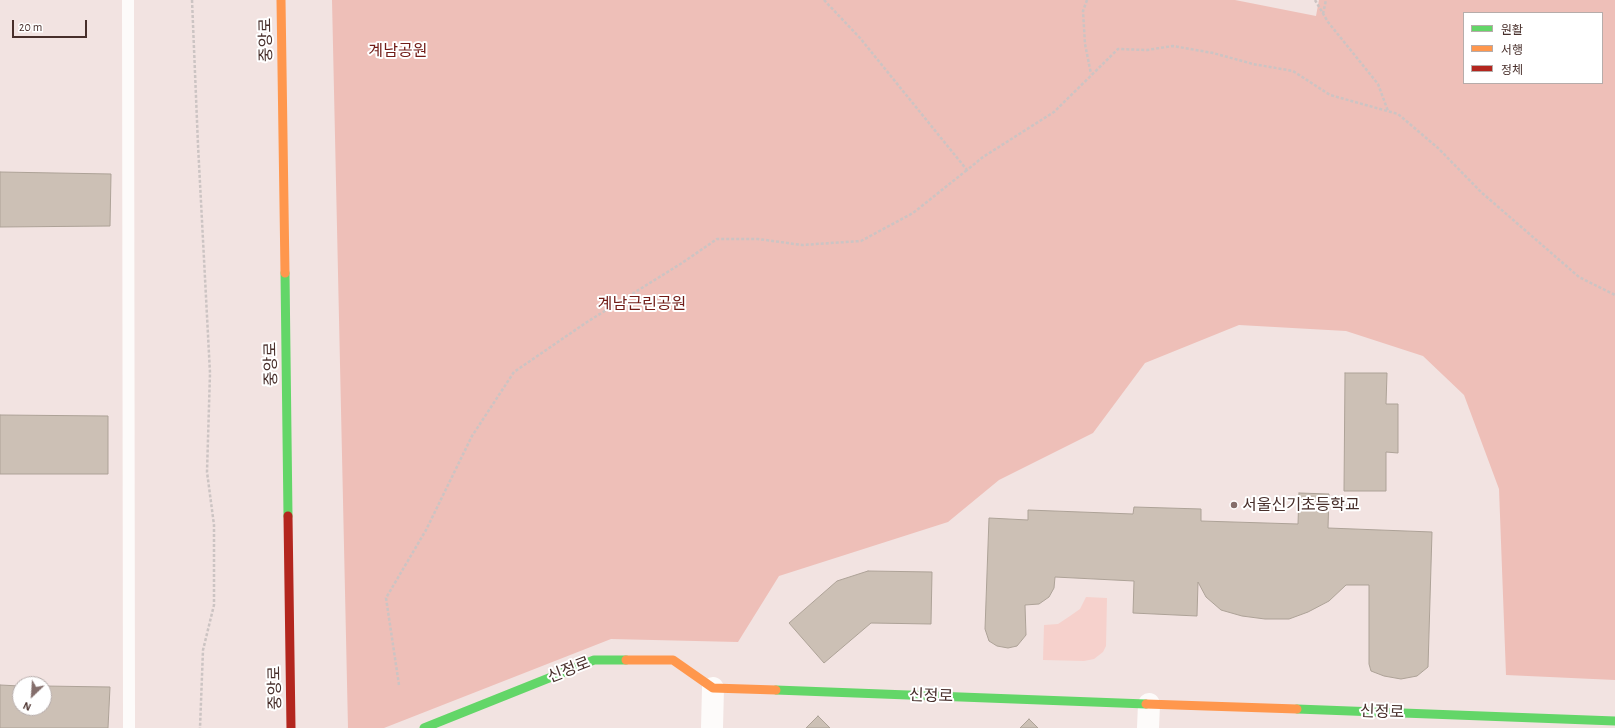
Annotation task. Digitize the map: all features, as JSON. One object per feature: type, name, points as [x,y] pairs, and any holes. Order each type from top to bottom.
[{"type":"street","name":"중앙로","points":[[281,0],[290,728]]},
{"type":"street","name":"신정로","points":[[424,728],[594,660],[673,660],[713,688],[1615,721]]},
{"type":"street","points":[[712,728],[713,688]]},
{"type":"street","points":[[1148,728],[1149,704]]},
{"type":"lane","points":[[128,0],[129,728]]},
{"type":"path","points":[[192,0],[198,151],[210,373],[207,472],[214,525],[214,605],[203,650],[200,728]]},
{"type":"path","points":[[824,0],[860,38],[967,170]]},
{"type":"path","points":[[1087,0],[1083,11],[1085,44],[1091,75]]},
{"type":"path","points":[[1315,0],[1323,14],[1342,40],[1378,84],[1389,111]]},
{"type":"path","points":[[1323,14],[1326,0]]},
{"type":"path","points":[[399,685],[386,598],[426,530],[472,436],[514,372],[587,322],[682,264],[717,239],[758,239],[802,245],[861,241],[913,213],[983,157],[1054,112],[1118,49],[1147,50],[1173,46],[1293,71],[1330,95],[1398,114],[1438,148],[1480,192],[1579,277],[1615,295]]},
{"type":"shaded area","points":[[1086,597],[1107,598],[1106,646],[1103,652],[1094,659],[1084,661],[1043,660],[1044,625],[1058,624],[1070,616],[1080,609]]},
{"type":"green space","name":"계남근린공원","points":[[332,0],[1235,0],[1316,16],[1319,0],[1615,0],[1615,680],[1506,675],[1499,489],[1464,395],[1423,356],[1346,331],[1239,325],[1145,363],[1093,433],[999,480],[948,522],[779,576],[738,642],[611,639],[384,728],[348,728]]},
{"type":"building","points":[[0,172],[111,174],[110,226],[0,227]]},
{"type":"building","points":[[1345,373],[1387,373],[1386,404],[1398,404],[1398,453],[1386,452],[1386,491],[1344,491]]},
{"type":"building","points":[[0,415],[108,416],[108,474],[0,474]]},
{"type":"building","points":[[1299,493],[1329,494],[1328,528],[1432,532],[1428,667],[1417,676],[1401,679],[1384,676],[1371,671],[1369,664],[1369,585],[1346,585],[1329,601],[1308,612],[1289,619],[1265,619],[1242,616],[1221,610],[1206,597],[1198,582],[1197,616],[1133,613],[1134,581],[1055,577],[1054,588],[1049,597],[1039,604],[1025,605],[1026,635],[1017,646],[1008,648],[997,646],[989,641],[985,629],[989,518],[1028,520],[1028,510],[1133,514],[1134,507],[1201,509],[1201,521],[1298,524]]},
{"type":"building","points":[[868,571],[932,572],[931,624],[871,623],[824,663],[789,623],[837,581]]},
{"type":"building","points":[[0,685],[12,686],[12,716],[52,716],[52,686],[110,687],[108,728],[0,728]]},
{"type":"building","points":[[818,716],[830,728],[806,728]]},
{"type":"building","points":[[1029,719],[1038,728],[1020,728]]},
{"type":"traffic: fast","points":[[285,273],[288,516]]},
{"type":"traffic: fast","points":[[424,728],[594,660],[626,660]]},
{"type":"traffic: fast","points":[[776,690],[1146,704]]},
{"type":"traffic: fast","points":[[1297,709],[1615,721]]},
{"type":"traffic: slow","points":[[281,0],[285,273]]},
{"type":"traffic: slow","points":[[626,660],[673,660],[713,688],[776,690]]},
{"type":"traffic: slow","points":[[1146,704],[1297,709]]},
{"type":"traffic: jam","points":[[288,516],[291,728]]},
{"type":"place","name":"서울신기초등학교","points":[[1234,505]]},
{"type":"park label","name":"계남공원","points":[[398,51]]}]
